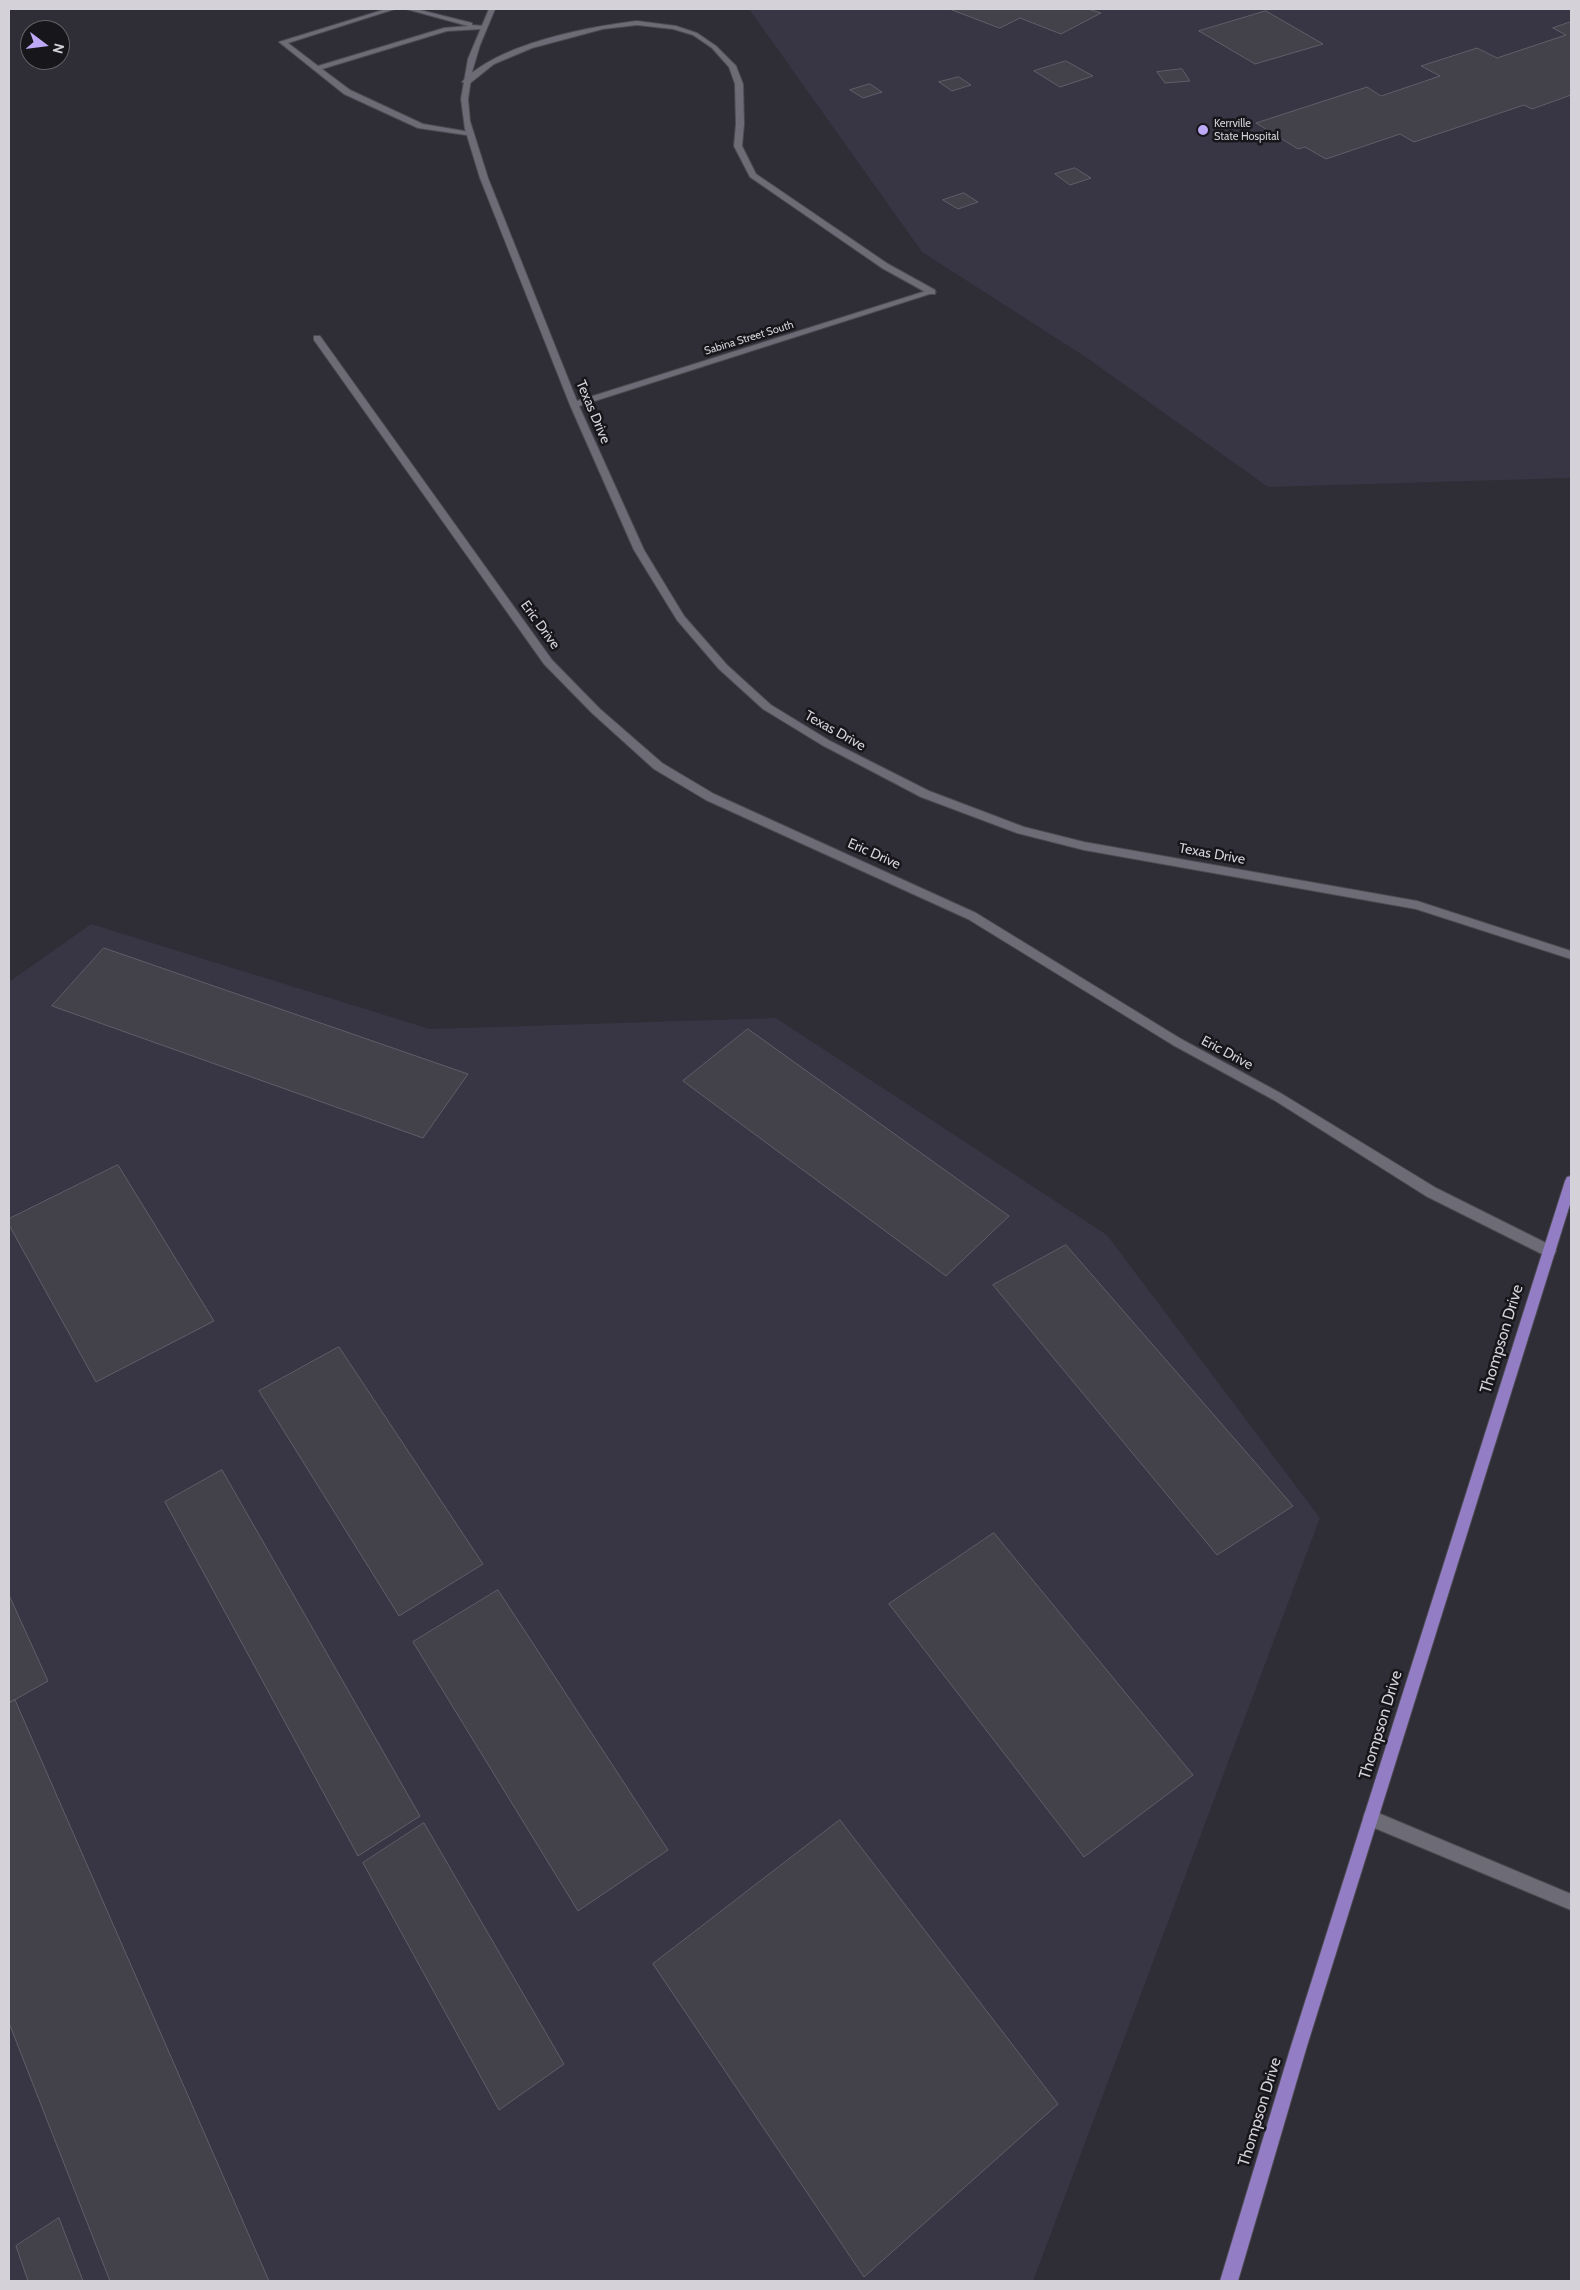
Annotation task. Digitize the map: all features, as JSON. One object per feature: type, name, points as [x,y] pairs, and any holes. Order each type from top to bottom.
[{"type":"main road","name":"Thompson Drive","points":[[1229,2281],[1299,2046],[1571,1181]]},
{"type":"main road","points":[[1558,1221],[1571,1212]]},
{"type":"street","points":[[392,9],[283,42],[347,92],[421,126],[470,134]]},
{"type":"street","points":[[409,9],[482,27]]},
{"type":"street","name":"Texas Drive","points":[[492,9],[482,27],[466,82],[465,110],[470,134],[484,178],[574,405],[639,550],[680,618],[723,667],[767,707],[826,743],[925,794],[1021,830],[1084,846],[1417,905],[1571,955]]},
{"type":"street","name":"Sabina Street South","points":[[466,82],[491,62],[530,47],[603,26],[637,22],[674,27],[695,34],[714,48],[732,66],[739,84],[740,124],[738,146],[753,175],[885,266],[932,292],[574,405]]},
{"type":"street","points":[[317,68],[446,30],[482,27]]},
{"type":"street","name":"Eric Drive","points":[[317,338],[548,662],[596,712],[658,766],[710,797],[972,916],[1176,1042],[1278,1097],[1431,1192],[1549,1251]]},
{"type":"street","points":[[1371,1818],[1571,1902]]},
{"type":"shaded area","name":"Kerrville State Hospital","points":[[749,9],[1571,9],[1571,478],[1268,487],[1087,358],[922,252]]},
{"type":"shaded area","points":[[91,924],[430,1029],[776,1018],[1107,1235],[1320,1518],[1033,2281],[9,2281],[9,982]]},
{"type":"building","points":[[950,9],[1088,9],[1101,13],[1061,34],[1020,18],[1000,28]]},
{"type":"building","points":[[1266,11],[1323,44],[1255,64],[1199,31]]},
{"type":"building","points":[[1571,22],[1571,95],[1532,109],[1524,105],[1414,142],[1400,134],[1326,159],[1305,147],[1298,149],[1256,123],[1367,87],[1381,96],[1440,76],[1421,66],[1477,48],[1497,58],[1566,35],[1553,28]]},
{"type":"building","points":[[1066,61],[1093,76],[1060,87],[1034,71]]},
{"type":"building","points":[[1182,69],[1190,81],[1165,83],[1157,72]]},
{"type":"building","points":[[959,77],[971,85],[952,91],[939,82]]},
{"type":"building","points":[[870,84],[882,92],[863,98],[850,90]]},
{"type":"building","points":[[1075,168],[1091,178],[1070,185],[1055,174]]},
{"type":"building","points":[[964,193],[978,202],[958,209],[943,200]]},
{"type":"building","points":[[104,948],[468,1074],[423,1138],[52,1006]]},
{"type":"building","points":[[748,1029],[1009,1216],[946,1276],[683,1081]]},
{"type":"building","points":[[118,1165],[214,1321],[96,1382],[9,1225],[9,1219]]},
{"type":"building","points":[[1066,1245],[1293,1506],[1217,1555],[993,1285]]},
{"type":"building","points":[[339,1347],[483,1564],[399,1616],[259,1391]]},
{"type":"building","points":[[222,1470],[420,1816],[358,1856],[165,1502]]},
{"type":"building","points":[[994,1533],[1193,1775],[1084,1857],[889,1604]]},
{"type":"building","points":[[498,1590],[668,1850],[578,1911],[413,1642]]},
{"type":"building","points":[[9,1595],[48,1681],[9,1703]]},
{"type":"building","points":[[15,1700],[269,2281],[110,2281],[9,2023],[9,1703]]},
{"type":"building","points":[[840,1820],[1058,2104],[864,2277],[653,1964]]},
{"type":"building","points":[[424,1823],[564,2064],[499,2110],[363,1863]]},
{"type":"building","points":[[59,2218],[83,2281],[28,2281],[16,2246]]},
{"type":"place","name":"Kerrville State Hospital","points":[[1203,130]]}]
